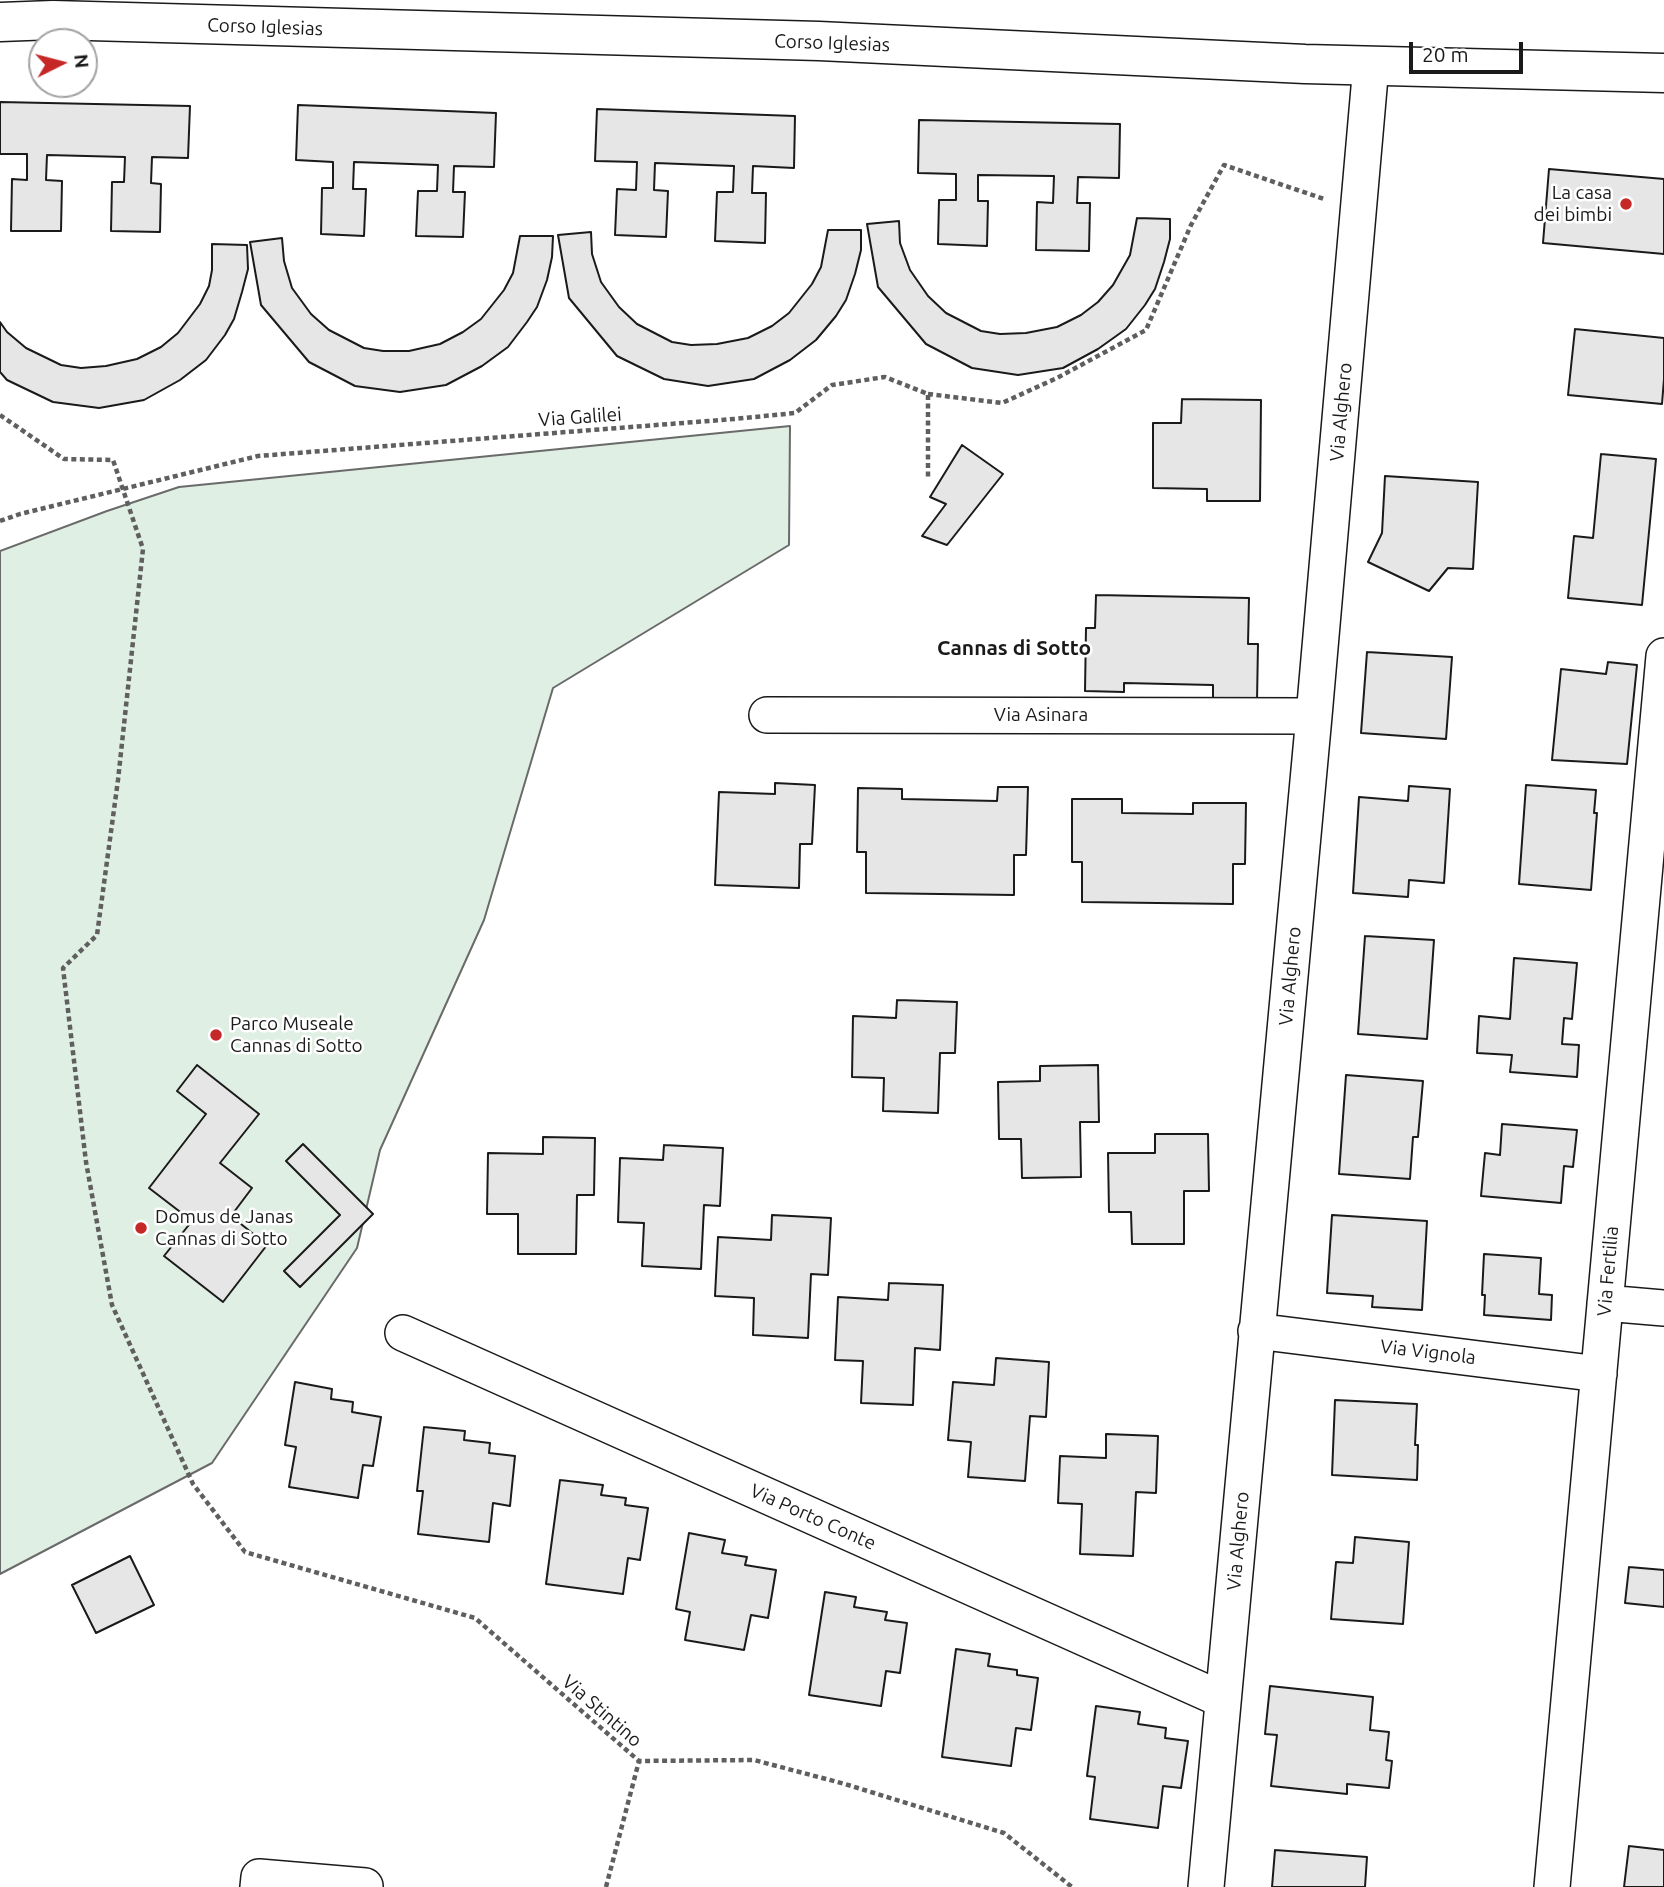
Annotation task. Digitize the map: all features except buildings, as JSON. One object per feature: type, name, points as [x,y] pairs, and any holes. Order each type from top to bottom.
[{"type":"street","name":"Corso Iglesias","points":[[0,22],[52,20],[819,41],[1305,64],[1664,73]]},
{"type":"street","name":"Via Alghero","points":[[1206,1887],[1371,65]]},
{"type":"street","name":"Via Fertilia","points":[[1552,1887],[1605,1303],[1651,937],[1664,656]]},
{"type":"street","name":"Via Asinara","points":[[767,715],[1314,716]]},
{"type":"street","points":[[1605,1303],[1664,1308]]},
{"type":"street","name":"Via Vignola","points":[[1256,1331],[1599,1374]]},
{"type":"street","name":"Via Porto Conte","points":[[403,1333],[1223,1700]]},
{"type":"street","points":[[258,1887],[259,1877],[365,1886]]},
{"type":"path","name":"Via Galilei","points":[[0,521],[122,488],[258,456],[795,413],[832,385],[885,377],[928,394],[1002,403],[1058,378],[1146,330],[1191,225],[1224,165],[1358,211]]},
{"type":"path","points":[[928,394],[928,478]]},
{"type":"path","points":[[0,415],[64,459],[113,460],[122,488]]},
{"type":"path","name":"Via Stintino","points":[[122,488],[143,549],[118,780],[97,935],[64,968],[86,1162],[112,1305],[193,1484],[245,1552],[475,1618],[639,1761],[754,1760],[845,1784],[1004,1833],[1073,1887]]},
{"type":"path","points":[[607,1887],[639,1761]]},
{"type":"green space","name":"Parco Museale Cannas di Sotto","points":[[790,426],[789,545],[553,688],[484,920],[380,1150],[357,1248],[212,1463],[0,1574],[0,551],[179,487]]},
{"type":"place","name":"La casa dei bimbi","points":[[1626,204]]},
{"type":"place","name":"Parco Museale Cannas di Sotto","points":[[216,1035]]},
{"type":"place","name":"Domus de Janas Cannas di Sotto","points":[[141,1228]]},
{"type":"district","name":"Cannas di Sotto","points":[[1014,648]]}]
